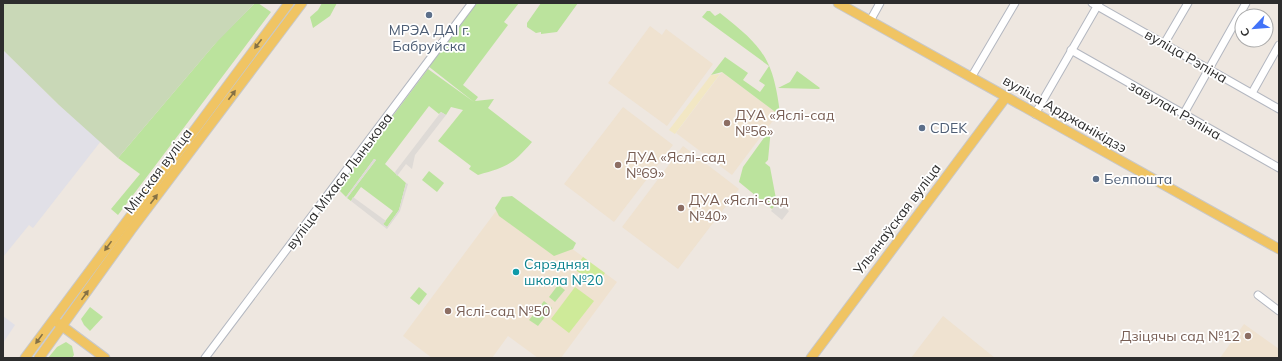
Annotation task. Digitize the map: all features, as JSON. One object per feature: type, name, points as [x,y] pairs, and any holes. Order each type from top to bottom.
[{"type":"main road","name":"Мінская вуліца","points":[[26,358],[123,225],[289,3]]},
{"type":"main road","name":"Мінская вуліца","points":[[38,358],[131,230],[302,3]]},
{"type":"main road","name":"вуліца Арджанікідзэ","points":[[838,3],[972,76],[1035,114],[1279,249]]},
{"type":"main road","name":"Ульянаўская вуліца","points":[[811,358],[1006,97]]},
{"type":"main road","points":[[123,225],[131,230]]},
{"type":"main road","points":[[53,320],[105,358]]},
{"type":"street","name":"вуліца Міхася Лынькова","points":[[205,358],[472,3]]},
{"type":"street","points":[[870,20],[880,3]]},
{"type":"street","points":[[972,76],[1015,3]]},
{"type":"street","points":[[1164,44],[1188,3]]},
{"type":"street","points":[[1183,115],[1246,3]]},
{"type":"street","points":[[1035,114],[1072,50],[1096,4]]},
{"type":"street","name":"вуліца Рэпіна","points":[[1096,4],[1279,109]]},
{"type":"street","points":[[1252,94],[1279,45]]},
{"type":"street","name":"завулак Рэпіна","points":[[1072,50],[1183,115],[1279,168]]},
{"type":"street","points":[[1258,295],[1279,311]]},
{"type":"shaded area","points":[[650,26],[662,35],[666,29],[713,64],[667,126],[608,83]]},
{"type":"shaded area","points":[[3,50],[59,105],[101,141],[33,228],[29,225],[3,257]]},
{"type":"shaded area","name":"ДУА «Яслі-сад №56»","points":[[722,72],[778,114],[732,175],[676,133]]},
{"type":"shaded area","name":"ДУА «Яслі-сад №69»","points":[[623,107],[673,145],[614,222],[564,184]]},
{"type":"shaded area","points":[[441,112],[446,115],[415,155],[412,169],[406,164],[397,176],[395,172]]},
{"type":"shaded area","name":"ДУА «Яслі-сад №40»","points":[[683,146],[739,189],[678,269],[622,227]]},
{"type":"shaded area","points":[[374,159],[376,160],[347,198],[346,197]]},
{"type":"shaded area","points":[[406,183],[408,184],[400,211],[387,229],[351,201],[353,197],[386,221],[383,224],[387,227],[399,210]]},
{"type":"shaded area","points":[[505,199],[617,282],[561,358],[538,358],[508,336],[492,358],[432,358],[403,336]]},
{"type":"shaded area","points":[[778,202],[789,211],[782,220],[771,211]]},
{"type":"shaded area","points":[[3,316],[15,325],[3,343]]},
{"type":"shaded area","points":[[943,316],[995,358],[911,358]]},
{"type":"shaded area","name":"Дзіцячы сад №12","points":[[1244,324],[1279,349],[1279,358],[1220,358]]},
{"type":"green space","points":[[3,3],[255,3],[214,45],[118,158],[59,105],[3,50]]},
{"type":"green space","points":[[255,3],[258,3],[271,12],[118,215],[111,209],[140,174],[118,158],[219,39]]},
{"type":"green space","points":[[322,3],[337,3],[330,16],[313,28],[310,17],[318,10]]},
{"type":"green space","points":[[477,3],[519,3],[504,22],[508,25],[463,85],[478,97],[475,101],[494,99],[488,108],[532,142],[519,156],[508,164],[496,170],[478,175],[469,169],[471,166],[438,141],[463,110],[451,107],[446,115],[441,112],[439,114],[429,106],[385,164],[406,183],[399,210],[387,227],[383,224],[393,211],[361,187],[351,201],[347,198],[376,160],[374,159],[346,197],[338,189],[428,69],[474,102],[428,66]]},
{"type":"green space","points":[[541,3],[578,3],[557,32],[541,34],[541,32],[536,33],[527,27],[527,23]]},
{"type":"green space","points":[[707,11],[710,11],[715,16],[720,13],[747,35],[764,55],[769,66],[702,17]]},
{"type":"green space","points":[[725,57],[748,73],[743,80],[760,92],[765,85],[759,81],[769,66],[774,79],[777,94],[780,113],[778,114],[722,72],[711,75]]},
{"type":"green space","points":[[797,71],[820,88],[778,88],[790,82]]},
{"type":"green space","points":[[771,128],[768,160],[765,163],[770,167],[777,204],[772,209],[739,182],[743,167]]},
{"type":"green space","points":[[429,171],[444,183],[437,192],[422,180]]},
{"type":"green space","points":[[512,196],[576,243],[573,249],[554,256],[499,216],[495,208],[502,197]]},
{"type":"green space","points":[[583,257],[605,273],[597,285],[574,269]]},
{"type":"green space","points":[[558,285],[565,290],[555,302],[549,297]]},
{"type":"green space","points":[[419,287],[427,294],[419,305],[410,298]]},
{"type":"green space","points":[[575,287],[594,301],[569,333],[551,319]]},
{"type":"green space","points":[[544,301],[552,308],[538,326],[529,320]]},
{"type":"green space","points":[[90,307],[103,317],[90,331],[81,319]]},
{"type":"green space","points":[[66,342],[72,346],[74,355],[72,358],[48,358],[57,347]]},
{"type":"sand","points":[[720,74],[675,134],[669,130],[711,75]]},
{"type":"place","name":"МРЭА ДАІ г. Бабруйска","points":[[429,15]]},
{"type":"place","name":"ДУА «Яслі-сад №56»","points":[[727,123]]},
{"type":"place","name":"CDEK","points":[[922,128]]},
{"type":"place","name":"ДУА «Яслі-сад №69»","points":[[618,165]]},
{"type":"place","name":"Белпошта","points":[[1096,179]]},
{"type":"place","name":"ДУА «Яслі-сад №40»","points":[[681,208]]},
{"type":"place","name":"Сярэдняя школа №20","points":[[516,272]]},
{"type":"place","name":"Яслі-сад №50","points":[[448,311]]},
{"type":"place","name":"Дзіцячы сад №12","points":[[1248,336]]}]
